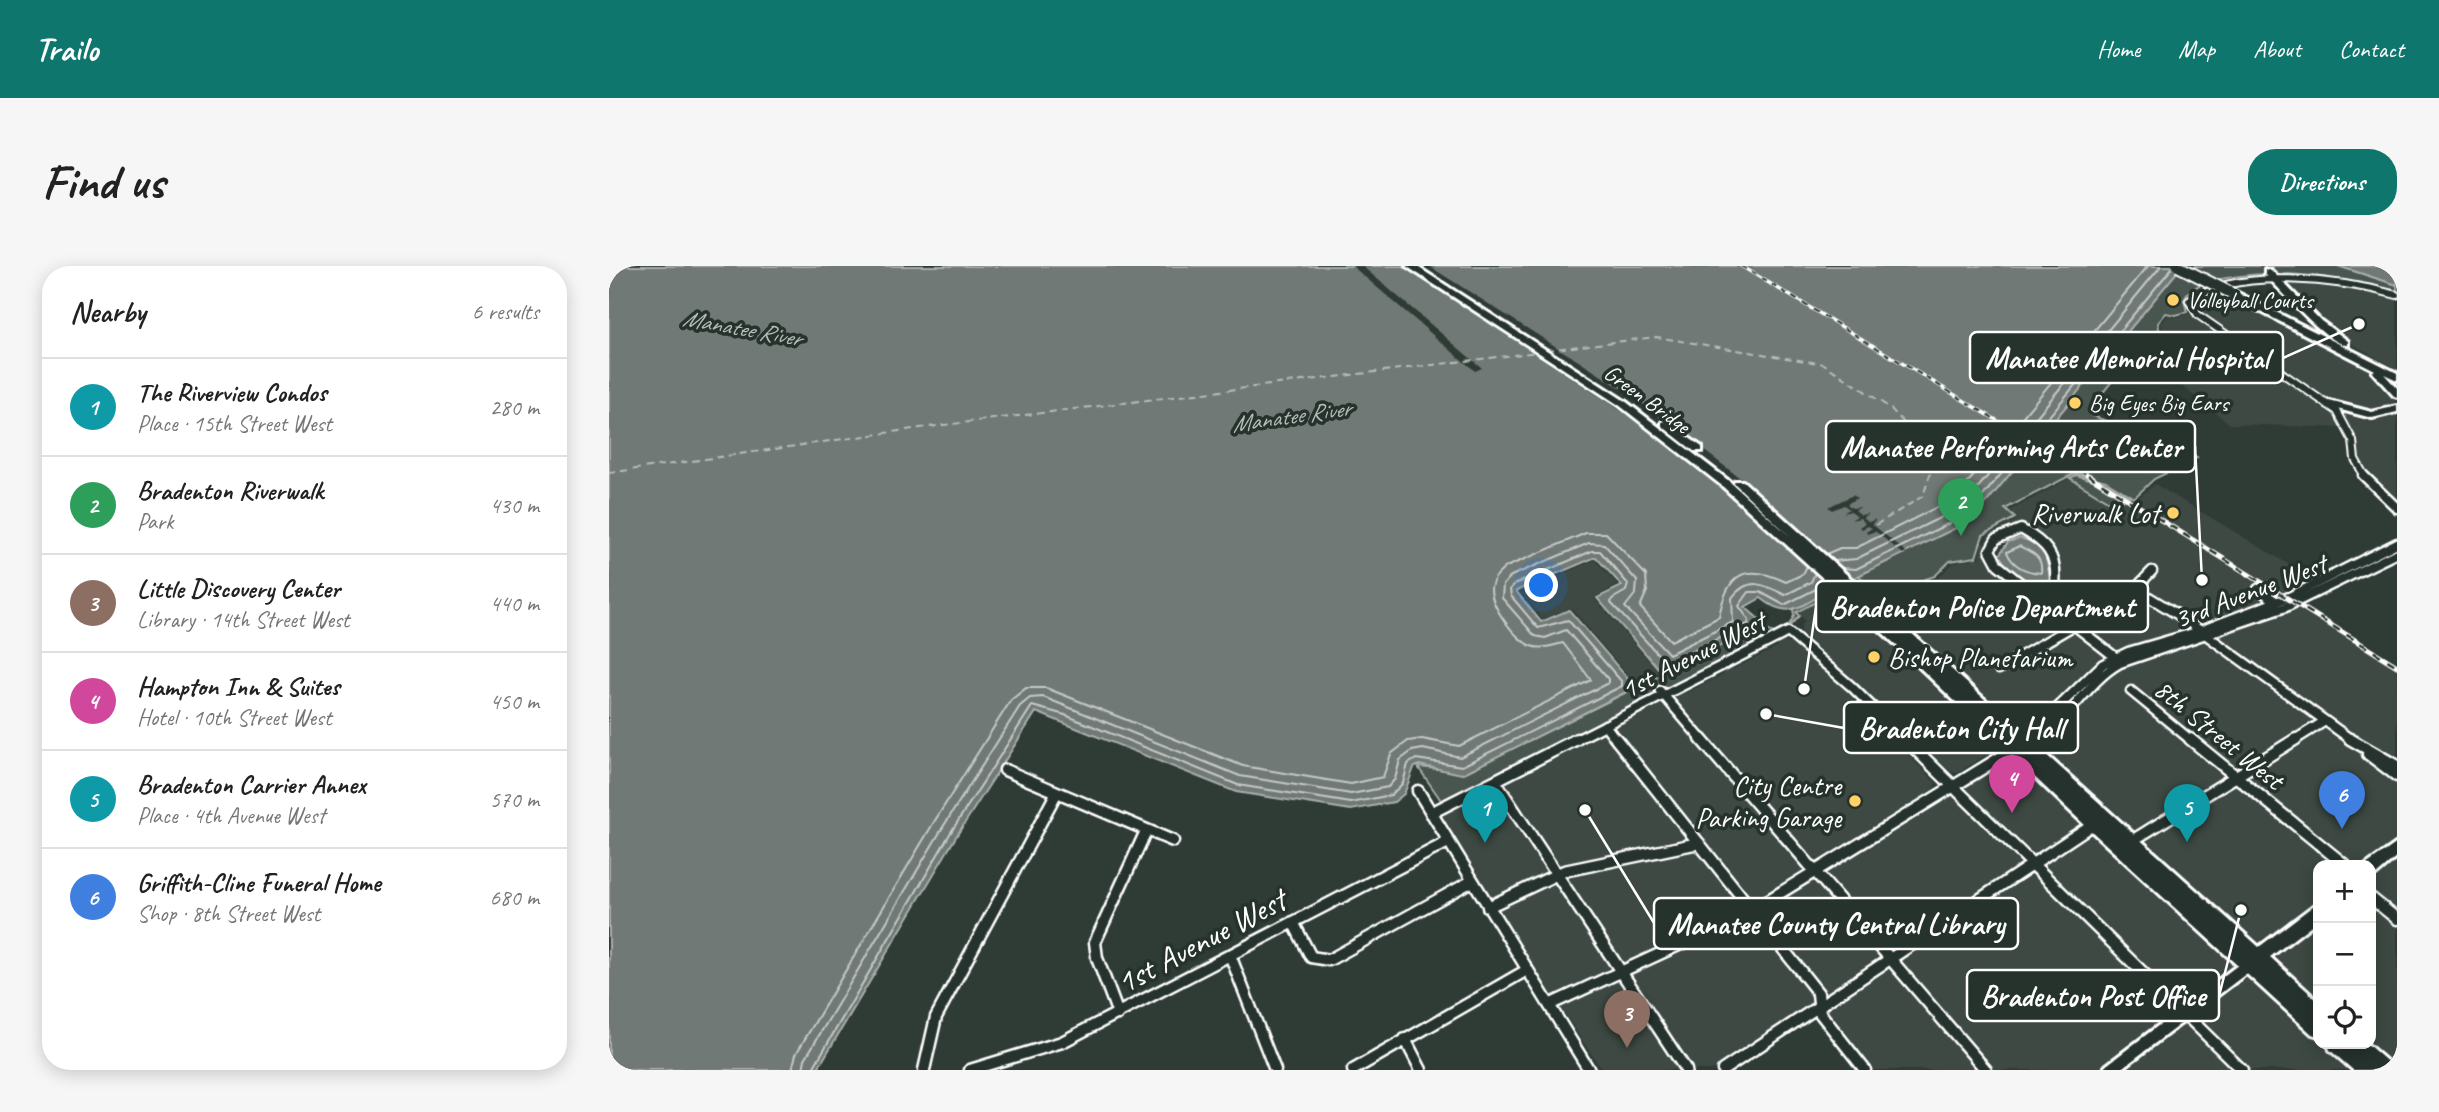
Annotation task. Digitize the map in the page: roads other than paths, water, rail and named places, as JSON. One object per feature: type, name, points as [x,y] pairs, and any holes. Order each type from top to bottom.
[{"type":"highway","points":[[2381,365],[2397,375]]},
{"type":"main road","name":"Green Bridge","points":[[1410,266],[1586,378],[1688,452],[1847,587]]},
{"type":"main road","name":"Green Bridge","points":[[1422,266],[1594,374],[1686,439],[1847,587]]},
{"type":"main road","points":[[2178,266],[2381,365]]},
{"type":"main road","points":[[2186,266],[2351,354],[2397,375]]},
{"type":"main road","points":[[2268,272],[2323,327],[2381,365]]},
{"type":"main road","points":[[2351,354],[2382,377],[2397,394]]},
{"type":"main road","points":[[2329,404],[2372,415],[2397,410]]},
{"type":"main road","points":[[1847,587],[2019,747],[2092,824],[2179,893],[2254,961],[2313,1022]]},
{"type":"main road","points":[[2019,747],[2130,842],[2179,893]]},
{"type":"main road","points":[[2092,824],[2104,827],[2134,852],[2145,856]]},
{"type":"main road","points":[[2376,866],[2397,849]]},
{"type":"main road","points":[[2110,1070],[2313,915]]},
{"type":"main road","points":[[2254,961],[2313,1007]]},
{"type":"main road","points":[[2342,1049],[2365,1070]]},
{"type":"main road","points":[[2361,1049],[2384,1070]]},
{"type":"street","points":[[2397,295],[2341,279],[2268,272],[2220,278],[2194,293],[2190,299],[2191,306],[2208,322],[2337,411],[2350,433],[2355,459],[2374,489],[2397,508]]},
{"type":"street","points":[[2038,597],[2055,585],[2057,561],[2052,551],[2021,529],[1996,539],[1990,548],[1994,561],[2038,597],[2119,660]]},
{"type":"street","name":"3rd Avenue West","points":[[2203,634],[2277,602],[2397,542]]},
{"type":"street","name":"3rd Avenue West","points":[[1549,1006],[1714,931],[1951,785],[2019,747],[2043,738],[2057,729],[2095,680],[2119,660],[2285,607],[2397,553]]},
{"type":"street","points":[[2367,558],[2376,564]]},
{"type":"street","points":[[1999,669],[2136,589],[2152,572]]},
{"type":"street","points":[[2136,589],[2325,721],[2397,776]]},
{"type":"street","points":[[2258,589],[2277,602]]},
{"type":"street","name":"1st Avenue West","points":[[1431,813],[1605,725],[1662,693],[1789,632],[1852,687],[1951,785]]},
{"type":"street","name":"8th Street West","points":[[2131,691],[2339,860]]},
{"type":"street","points":[[1662,693],[1986,1070]]},
{"type":"street","points":[[2130,842],[2325,721]]},
{"type":"street","points":[[1605,725],[1818,993],[1820,1013],[1865,1070]]},
{"type":"street","points":[[2364,749],[2395,762]]},
{"type":"street","points":[[1005,770],[1173,841]]},
{"type":"street","points":[[1495,781],[1686,1070]]},
{"type":"street","points":[[1951,785],[2242,1070]]},
{"type":"street","points":[[1417,790],[1589,1070]]},
{"type":"street","points":[[924,1070],[936,1017],[1057,792]]},
{"type":"street","points":[[1723,1070],[2092,824]]},
{"type":"street","points":[[1118,1014],[1097,958],[1095,942],[1146,831]]},
{"type":"street","name":"1st Avenue West","points":[[970,1070],[1053,1046],[1448,842]]},
{"type":"street","points":[[1488,907],[1554,874],[1699,843]]},
{"type":"street","points":[[1293,922],[1311,957],[1321,961],[1472,881]]},
{"type":"street","points":[[2376,902],[2397,919]]},
{"type":"street","points":[[1230,955],[1275,1070]]},
{"type":"street","points":[[1353,1070],[1527,970]]},
{"type":"street","points":[[1405,1039],[1422,1070]]},
{"type":"water","name":"Manatee River","points":[[609,266],[2193,266],[2176,273],[1972,520],[1854,578],[1828,583],[1832,589],[1796,608],[1780,609],[1761,598],[1745,607],[1760,620],[1758,627],[1671,670],[1658,668],[1597,598],[1622,586],[1596,557],[1516,591],[1541,622],[1569,610],[1630,681],[1630,690],[1462,774],[1419,765],[1414,768],[1404,794],[1394,802],[1351,810],[1236,792],[1036,712],[957,835],[817,1070],[609,1070]]},
{"type":"water","points":[[2338,266],[2397,266],[2397,285]]},
{"type":"water","points":[[2020,538],[2036,544],[2044,553],[2050,580],[2044,585],[2019,575],[1999,555],[2008,542]]},
{"type":"railway","points":[[1741,266],[2091,477]]},
{"type":"railway","points":[[2088,475],[2397,666]]},
{"type":"place","name":"Volleyball Courts","points":[[2173,300]]},
{"type":"place","name":"Manatee Memorial Hospital","points":[[2359,324]]},
{"type":"place","name":"Big Eyes Big Ears","points":[[2075,403]]},
{"type":"place","name":"Riverwalk Lot","points":[[2173,513]]},
{"type":"place","name":"Bradenton Riverwalk","points":[[1961,536]]},
{"type":"place","name":"Manatee Performing Arts Center","points":[[2202,580]]},
{"type":"place","name":"Bishop Planetarium","points":[[1874,657]]},
{"type":"place","name":"Bradenton Police Department","points":[[1804,689]]},
{"type":"place","name":"Bradenton City Hall","points":[[1766,714]]},
{"type":"place","name":"City Centre Parking Garage","points":[[1855,801]]},
{"type":"place","name":"Manatee County Central Library","points":[[1585,810]]},
{"type":"place","name":"Hampton Inn & Suites","points":[[2012,813]]},
{"type":"place","name":"Griffith-Cline Funeral Home","points":[[2342,829]]},
{"type":"place","name":"Bradenton Carrier Annex","points":[[2187,842]]},
{"type":"place","name":"The Riverview Condos","points":[[1485,843]]},
{"type":"place","name":"Bradenton Post Office","points":[[2241,910]]},
{"type":"place","name":"Little Discovery Center","points":[[1627,1048]]}]
